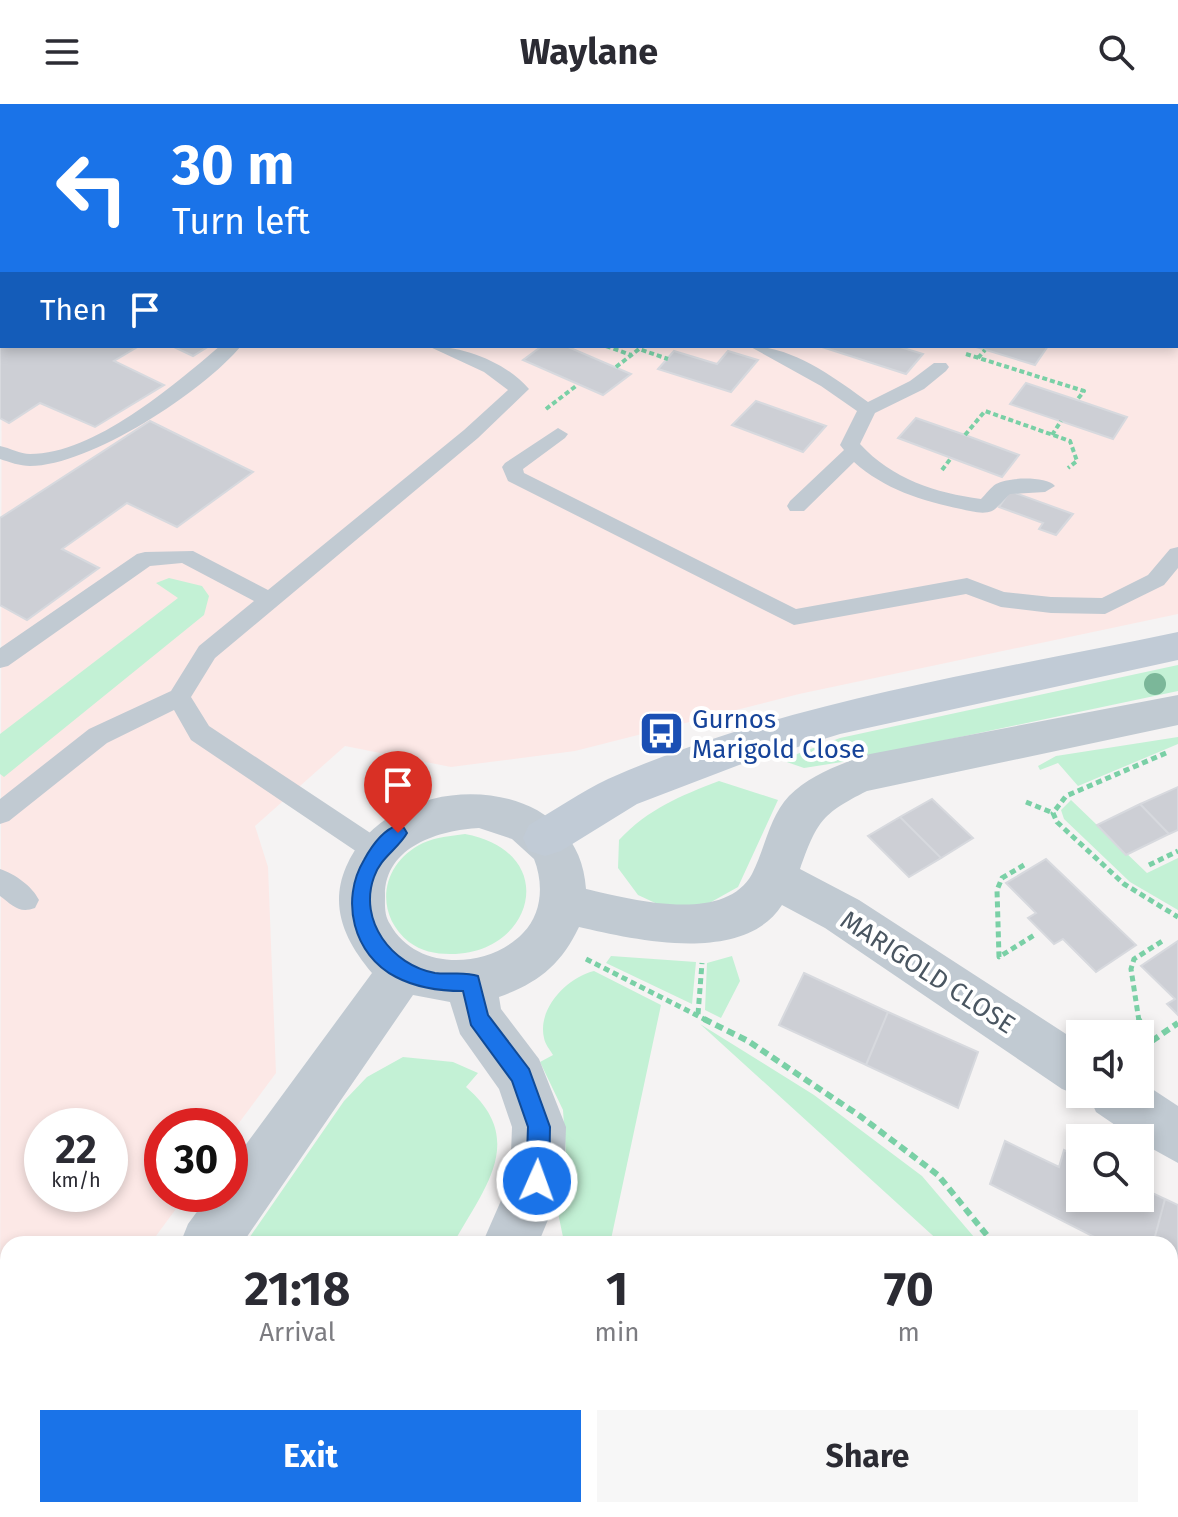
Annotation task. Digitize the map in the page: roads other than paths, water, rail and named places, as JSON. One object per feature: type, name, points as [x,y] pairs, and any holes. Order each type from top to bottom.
[{"type":"street","points":[[545,838],[622,792],[727,752],[840,719],[1178,646]]},
{"type":"street","points":[[554,923],[672,925],[720,921],[757,904],[773,877],[799,815],[848,779],[870,771],[1178,710]]},
{"type":"street","points":[[479,810],[507,816],[526,824],[545,838],[564,873],[554,923],[534,956],[505,974],[471,982],[435,982],[402,970],[379,952],[365,929],[359,902],[364,876],[378,852],[398,833],[423,819],[451,811],[479,810]]},
{"type":"street","name":"MARIGOLD CLOSE","points":[[773,877],[842,914],[1066,1063]]},
{"type":"street","points":[[214,1236],[402,970]]},
{"type":"street","points":[[471,982],[478,1018],[521,1076],[539,1127],[537,1181],[517,1236]]},
{"type":"street","points":[[1135,1108],[1178,1137]]},
{"type":"lane","points":[[0,452],[27,461],[57,458],[88,446],[190,383],[229,348]]},
{"type":"lane","points":[[0,814],[98,736],[179,697],[207,652],[471,434],[520,389],[490,368],[442,348]]},
{"type":"lane","points":[[762,348],[828,382],[867,410]]},
{"type":"lane","points":[[940,367],[917,385],[867,410],[850,445],[863,463],[882,476],[959,503],[986,506],[1004,488],[1045,486]]},
{"type":"lane","points":[[558,434],[512,467],[515,477],[794,617],[967,586],[1001,599],[1051,605],[1105,606],[1156,580],[1178,554]]},
{"type":"lane","points":[[797,506],[854,451]]},
{"type":"lane","points":[[0,660],[145,559],[185,556],[270,600]]},
{"type":"lane","points":[[179,697],[200,733],[378,852]]},
{"type":"lane","points":[[0,880],[25,900]]},
{"type":"place","name":"Gurnos Marigold Close","points":[[661,734]]}]
